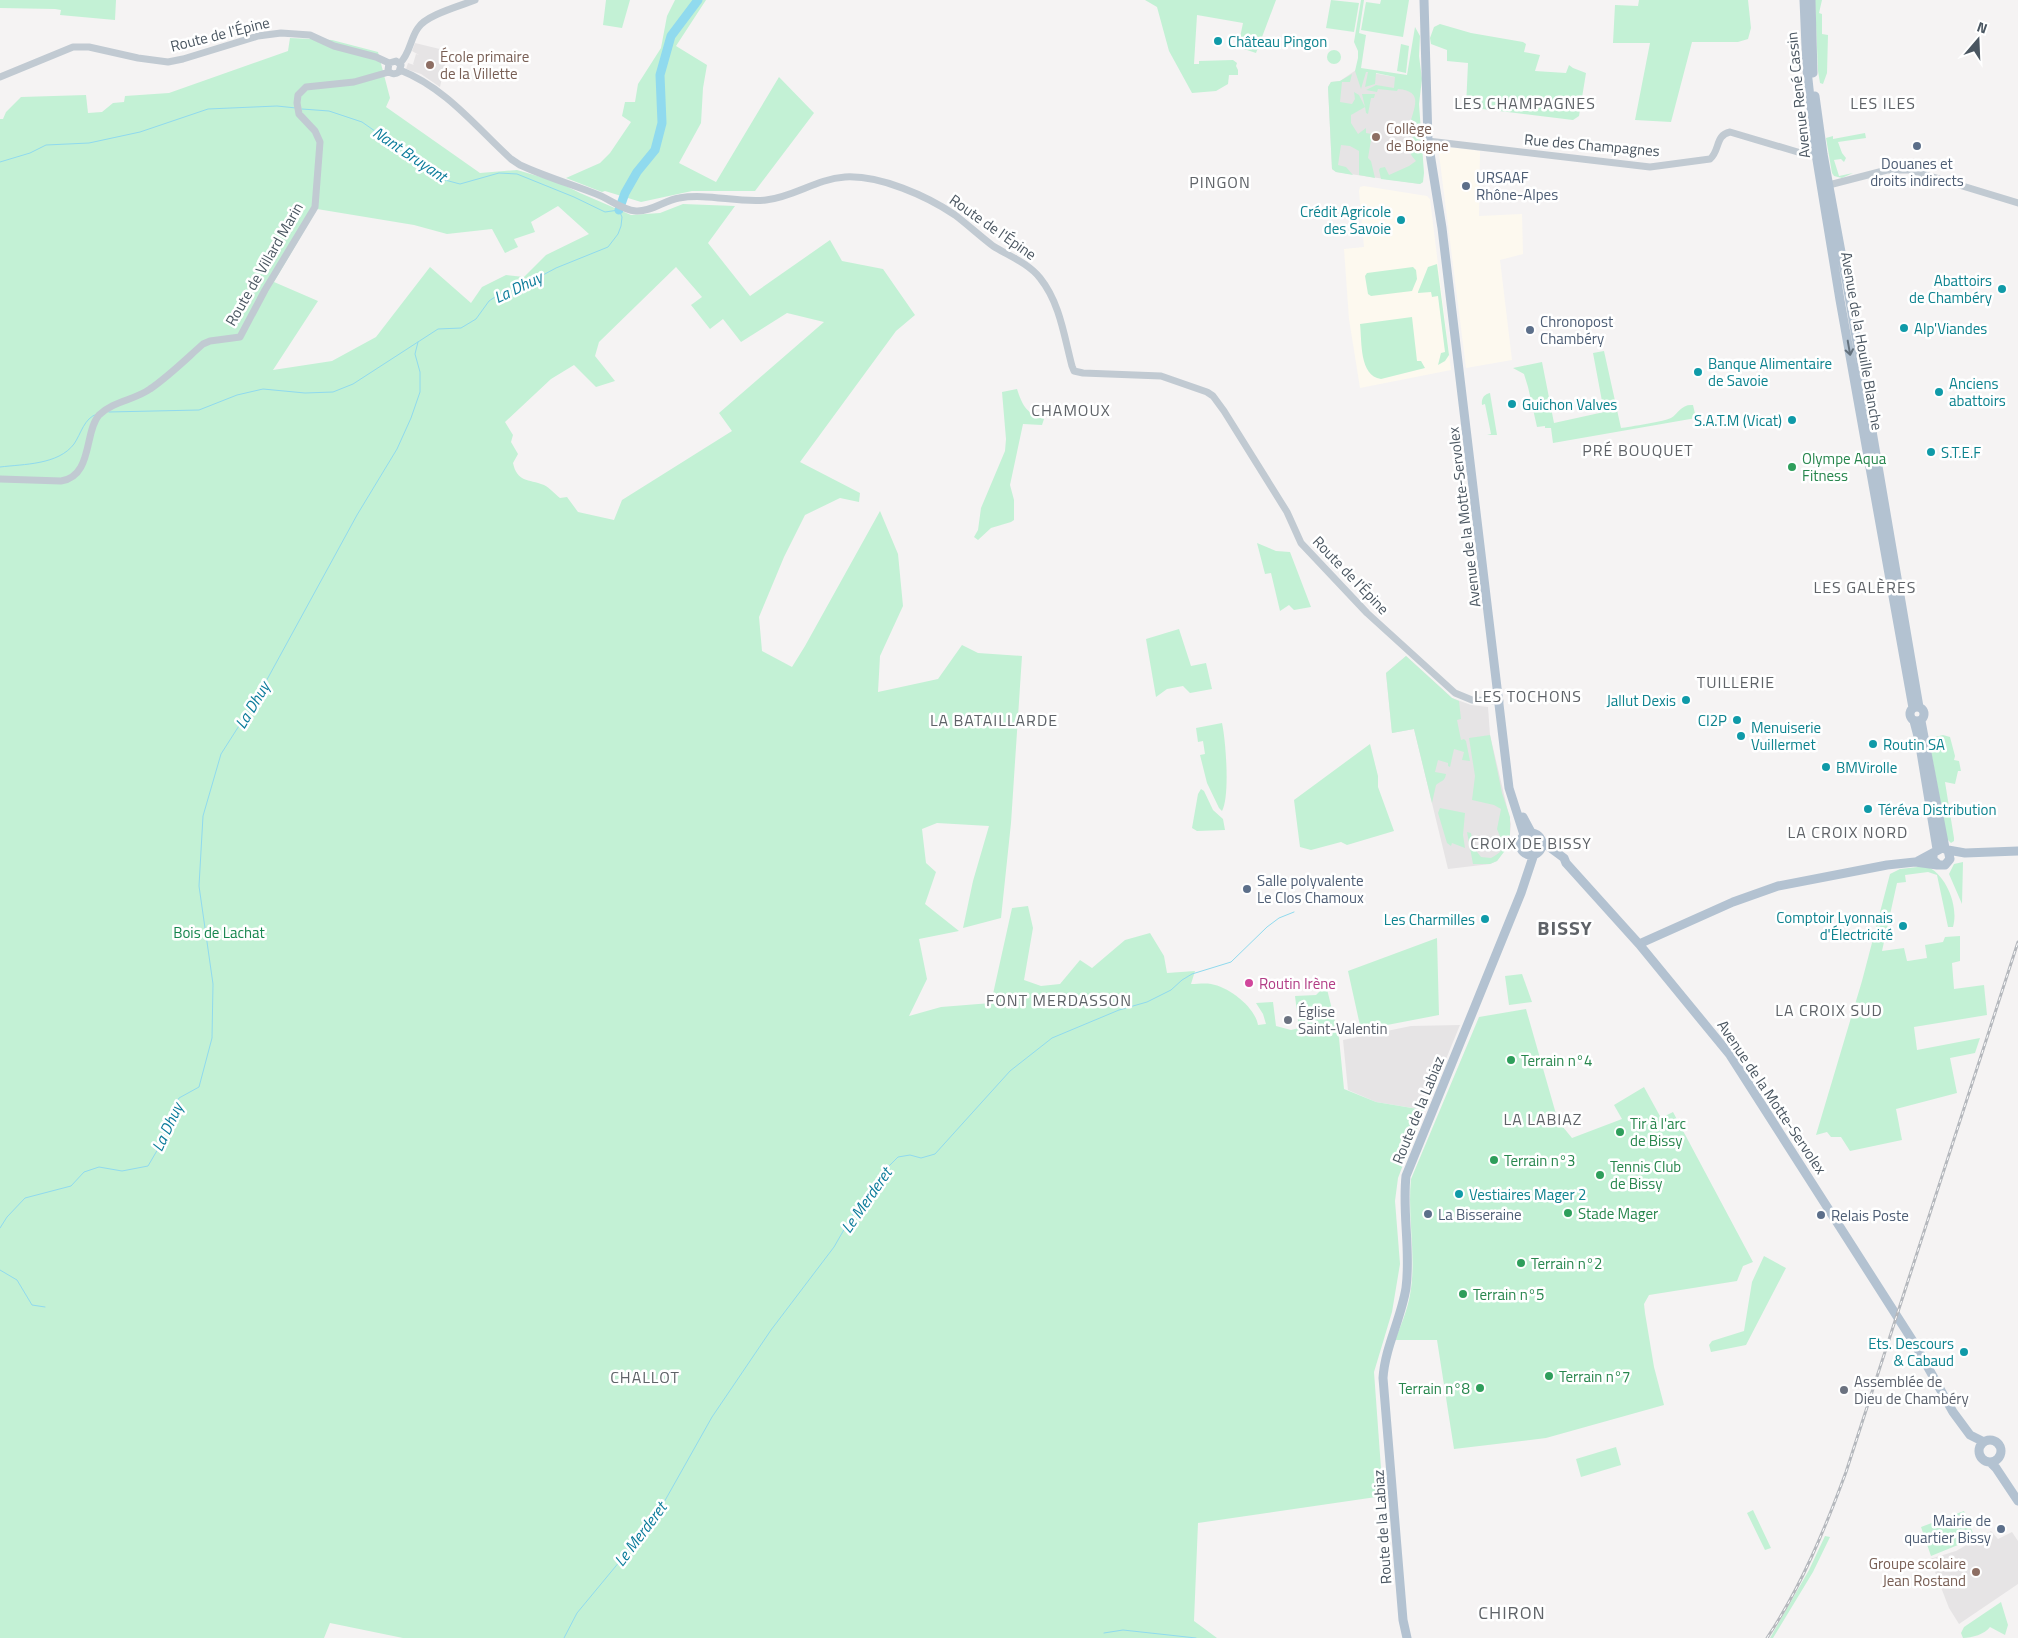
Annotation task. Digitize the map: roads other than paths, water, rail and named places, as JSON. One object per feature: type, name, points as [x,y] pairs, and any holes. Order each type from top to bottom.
[{"type":"main road","points":[[1424,0],[1428,141]]},
{"type":"main road","name":"Avenue René Cassin","points":[[1804,0],[1807,70],[1825,186]]},
{"type":"main road","name":"Avenue René Cassin","points":[[1811,0],[1813,78],[1820,154]]},
{"type":"main road","name":"Avenue de la Motte-Servolex","points":[[1428,141],[1444,240],[1507,767],[1510,788],[1527,834],[1538,835],[1535,850],[1550,852],[1565,862],[1639,944],[1730,1055],[1897,1317],[1942,1395]]},
{"type":"main road","name":"Avenue de la Houille Blanche","points":[[1825,186],[1846,280],[1916,707],[1924,713],[1917,721],[1940,850]]},
{"type":"main road","name":"Route de la Labiaz","points":[[1407,1638],[1403,1620],[1383,1378],[1384,1365],[1406,1289],[1408,1244],[1404,1198],[1406,1176],[1521,893],[1535,850],[1520,845],[1527,834]]},
{"type":"main road","points":[[1940,850],[1950,856],[1948,862]]},
{"type":"main road","points":[[1937,864],[1933,860],[1940,850]]},
{"type":"main road","points":[[1915,862],[1940,850],[1965,853],[2018,851]]},
{"type":"main road","points":[[1639,944],[1732,902],[1778,886],[1887,865],[1915,862],[1942,866],[1965,853]]},
{"type":"main road","points":[[1942,1395],[1951,1415],[1964,1435],[1981,1445]]},
{"type":"main road","points":[[1942,1395],[1969,1434],[1981,1445]]},
{"type":"main road","points":[[1951,1415],[1964,1432],[1969,1434]]},
{"type":"main road","points":[[1981,1445],[1992,1440],[1998,1443],[2001,1450],[1995,1460],[1996,1468],[2018,1501]]},
{"type":"main road","points":[[1981,1445],[1979,1453],[1982,1459],[1995,1460],[2000,1464],[2018,1489]]},
{"type":"street","points":[[389,63],[389,72],[395,74],[406,56],[420,24],[475,0]]},
{"type":"street","name":"Route de l'Épine","points":[[0,77],[73,47],[90,47],[138,58],[168,62],[258,36],[281,33],[310,35],[334,46],[370,55],[389,63],[394,61],[400,67],[442,94],[511,159],[520,165],[636,211],[645,210],[679,198],[767,200],[788,195],[818,181],[847,177],[867,179],[913,193],[942,207],[994,246],[1023,263],[1040,278],[1058,311],[1074,371],[1161,376],[1213,396],[1287,512],[1301,543],[1368,613],[1455,693],[1472,700],[1500,701]]},
{"type":"street","name":"Route de Villard Marin","points":[[0,479],[61,481],[71,479],[76,475],[84,462],[99,416],[106,409],[149,390],[203,344],[210,341],[236,338],[242,334],[265,290],[315,207],[320,142],[315,131],[299,114],[298,95],[306,87],[354,82],[389,72]]},
{"type":"street","name":"Rue des Champagnes","points":[[1428,141],[1650,167],[1710,159],[1714,155],[1720,138],[1725,133],[1730,132],[1801,153],[1820,154]]},
{"type":"street","points":[[1825,186],[1882,171],[1910,170],[2018,203]]},
{"type":"waterway","name":"Nant Bruyant","points":[[619,210],[625,193],[637,172],[655,150],[662,123],[660,75],[671,36],[698,0]]},
{"type":"waterway","name":"Nant Bruyant","points":[[0,162],[30,153],[46,145],[89,143],[140,132],[208,109],[277,106],[296,108]]},
{"type":"waterway","name":"La Dhuy","points":[[109,412],[199,410],[237,395],[263,389],[305,393],[333,392],[353,384],[438,329],[461,328],[476,319],[489,301],[501,293],[515,290],[556,268],[608,247],[618,234],[622,217],[619,210],[605,212],[517,174],[499,173],[460,184],[445,180],[362,122],[329,111],[302,109]]},
{"type":"waterway","name":"La Dhuy","points":[[0,1228],[7,1217],[25,1198],[71,1186],[84,1172],[99,1167],[122,1171],[148,1166],[162,1142],[170,1116],[179,1098],[199,1087],[212,1038],[213,984],[199,886],[203,816],[221,754],[258,696],[357,515],[397,449],[420,392],[420,372],[415,354],[418,342]]},
{"type":"waterway","points":[[0,467],[30,464],[59,456],[74,444],[89,419],[97,414]]},
{"type":"waterway","name":"Le Merderet","points":[[564,1638],[577,1613],[654,1520],[712,1417],[771,1330],[834,1247],[857,1207],[880,1175],[898,1157],[910,1155],[921,1158],[935,1154],[1010,1071],[1052,1038],[1119,1010],[1147,1002],[1171,990],[1192,974],[1231,962],[1267,927],[1279,918],[1294,912]]},
{"type":"waterway","points":[[0,1270],[17,1280],[32,1305],[45,1307]]},
{"type":"waterway","points":[[1104,1633],[1123,1630],[1196,1638]]},
{"type":"railway","points":[[1767,1638],[1791,1599],[1811,1557],[1830,1515],[1846,1472],[2018,942]]},
{"type":"place","name":"Château Pingon","points":[[1218,41]]},
{"type":"place","name":"École primaire de la Villette","points":[[430,65]]},
{"type":"place","name":"Collège de Boigne","points":[[1376,137]]},
{"type":"place","name":"Douanes et droits indirects","points":[[1917,146]]},
{"type":"place","name":"URSAAF Rhône-Alpes","points":[[1466,186]]},
{"type":"place","name":"Crédit Agricole des Savoie","points":[[1401,220]]},
{"type":"place","name":"Abattoirs de Chambéry","points":[[2002,289]]},
{"type":"place","name":"Alp'Viandes","points":[[1904,328]]},
{"type":"place","name":"Chronopost Chambéry","points":[[1530,330]]},
{"type":"place","name":"Banque Alimentaire de Savoie","points":[[1698,372]]},
{"type":"place","name":"Anciens abattoirs","points":[[1939,392]]},
{"type":"place","name":"Guichon Valves","points":[[1512,404]]},
{"type":"place","name":"S.A.T.M (Vicat)","points":[[1792,420]]},
{"type":"place","name":"S.T.E.F","points":[[1931,452]]},
{"type":"place","name":"Olympe Aqua Fitness","points":[[1792,467]]},
{"type":"place","name":"Jallut Dexis","points":[[1686,700]]},
{"type":"place","name":"CI2P","points":[[1737,720]]},
{"type":"place","name":"Menuiserie Vuillermet","points":[[1741,736]]},
{"type":"place","name":"Routin SA","points":[[1873,744]]},
{"type":"place","name":"BMVirolle","points":[[1826,767]]},
{"type":"place","name":"Téréva Distribution","points":[[1868,809]]},
{"type":"place","name":"Salle polyvalente Le Clos Chamoux","points":[[1247,889]]},
{"type":"place","name":"Les Charmilles","points":[[1485,919]]},
{"type":"place","name":"Comptoir Lyonnais d'Électricité","points":[[1903,926]]},
{"type":"place","name":"Routin Irène","points":[[1249,983]]},
{"type":"place","name":"Église Saint-Valentin","points":[[1288,1020]]},
{"type":"place","name":"Terrain n°4","points":[[1511,1060]]},
{"type":"place","name":"Tir à l'arc de Bissy","points":[[1620,1132]]},
{"type":"place","name":"Terrain n°3","points":[[1494,1160]]},
{"type":"place","name":"Tennis Club de Bissy","points":[[1600,1175]]},
{"type":"place","name":"Vestiaires Mager 2","points":[[1459,1194]]},
{"type":"place","name":"Stade Mager","points":[[1568,1213]]},
{"type":"place","name":"La Bisseraine","points":[[1428,1214]]},
{"type":"place","name":"Relais Poste","points":[[1821,1215]]},
{"type":"place","name":"Terrain n°2","points":[[1521,1263]]},
{"type":"place","name":"Terrain n°5","points":[[1463,1294]]},
{"type":"place","name":"Ets. Descours & Cabaud","points":[[1964,1352]]},
{"type":"place","name":"Terrain n°7","points":[[1549,1376]]},
{"type":"place","name":"Terrain n°8","points":[[1480,1388]]},
{"type":"place","name":"Assemblée de Dieu de Chambéry","points":[[1844,1390]]},
{"type":"place","name":"Mairie de quartier Bissy","points":[[2001,1529]]},
{"type":"place","name":"Groupe scolaire Jean Rostand","points":[[1976,1572]]},
{"type":"district","name":"LES CHAMPAGNES","points":[[1525,103]]},
{"type":"district","name":"LES ILES","points":[[1883,103]]},
{"type":"district","name":"PINGON","points":[[1220,182]]},
{"type":"district","name":"CHAMOUX","points":[[1071,410]]},
{"type":"district","name":"PRÉ BOUQUET","points":[[1638,450]]},
{"type":"district","name":"LES GALÈRES","points":[[1865,587]]},
{"type":"district","name":"TUILLERIE","points":[[1736,682]]},
{"type":"district","name":"LES TOCHONS","points":[[1528,696]]},
{"type":"district","name":"LA BATAILLARDE","points":[[994,720]]},
{"type":"district","name":"LA CROIX NORD","points":[[1848,832]]},
{"type":"district","name":"CROIX DE BISSY","points":[[1531,843]]},
{"type":"district","name":"BISSY","points":[[1565,927]]},
{"type":"district","name":"FONT MERDASSON","points":[[1059,1000]]},
{"type":"district","name":"LA CROIX SUD","points":[[1829,1010]]},
{"type":"district","name":"LA LABIAZ","points":[[1543,1119]]},
{"type":"district","name":"CHALLOT","points":[[645,1377]]},
{"type":"district","name":"CHIRON","points":[[1512,1612]]},
{"type":"park label","name":"Bois de Lachat","points":[[219,932]]}]
